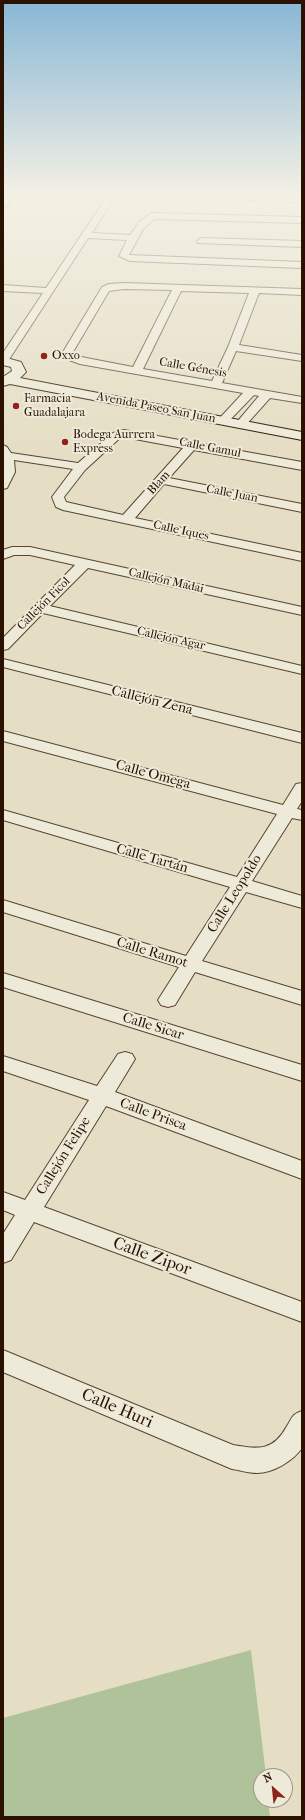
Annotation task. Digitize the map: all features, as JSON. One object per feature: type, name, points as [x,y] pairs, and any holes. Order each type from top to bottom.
[{"type":"street","points":[[11,378],[16,365],[3,361],[57,280]]},
{"type":"street","name":"Calle Génesis","points":[[178,288],[124,286],[109,287],[105,290],[68,352],[74,359],[80,361],[267,394],[302,398]]},
{"type":"street","points":[[3,288],[50,291]]},
{"type":"street","points":[[136,372],[178,288],[302,292]]},
{"type":"street","points":[[215,385],[233,347],[255,291]]},
{"type":"street","points":[[233,347],[302,358]]},
{"type":"street","name":"Avenida Paseo San Juan","points":[[11,378],[244,420],[302,426]]},
{"type":"street","points":[[227,417],[251,391]]},
{"type":"street","points":[[244,420],[267,394]]},
{"type":"street","name":"Avenida Paseo San Juan","points":[[244,420],[302,436]]},
{"type":"street","name":"Calle Gamul","points":[[77,472],[118,435],[131,434],[302,466]]},
{"type":"street","name":"Blam","points":[[126,520],[192,445]]},
{"type":"street","points":[[3,485],[8,477],[5,458],[77,472]]},
{"type":"street","name":"Calle Iques","points":[[77,472],[58,498],[60,504],[67,507],[302,557]]},
{"type":"street","name":"Calle Juan","points":[[161,480],[302,508]]},
{"type":"street","name":"Callejón Madai","points":[[3,555],[12,551],[30,550],[302,611]]},
{"type":"street","name":"Callejón Ficol","points":[[3,646],[85,563]]},
{"type":"street","name":"Callejón Agar","points":[[40,608],[302,670]]},
{"type":"street","name":"Callejón Zena","points":[[3,663],[302,738]]},
{"type":"street","name":"Calle Omega","points":[[3,736],[294,813]]},
{"type":"street","name":"Calle Leopoldo","points":[[168,1000],[241,885],[294,813],[302,788]]},
{"type":"street","name":"Calle Tartán","points":[[3,816],[302,902]]},
{"type":"street","name":"Calle Ramot","points":[[3,906],[190,965],[302,998]]},
{"type":"street","name":"Calle Sicar","points":[[3,980],[302,1074]]},
{"type":"street","name":"Callejón Felipe","points":[[3,1253],[125,1059]]},
{"type":"street","name":"Calle Prisca","points":[[3,1064],[102,1096],[302,1170]]},
{"type":"street","name":"Calle Zipor","points":[[3,1201],[302,1312]]},
{"type":"street","name":"Calle Huri","points":[[3,1361],[232,1457],[259,1461],[279,1454],[295,1440],[302,1423]]},
{"type":"green space","points":[[251,1650],[265,1768],[253,1768],[253,1808],[269,1808],[270,1817],[3,1817],[3,1718]]},
{"type":"place","name":"Oxxo","points":[[44,356]]},
{"type":"place","name":"Farmacia Guadalajara","points":[[16,406]]},
{"type":"place","name":"Bodega Aurrera Express","points":[[65,442]]}]
